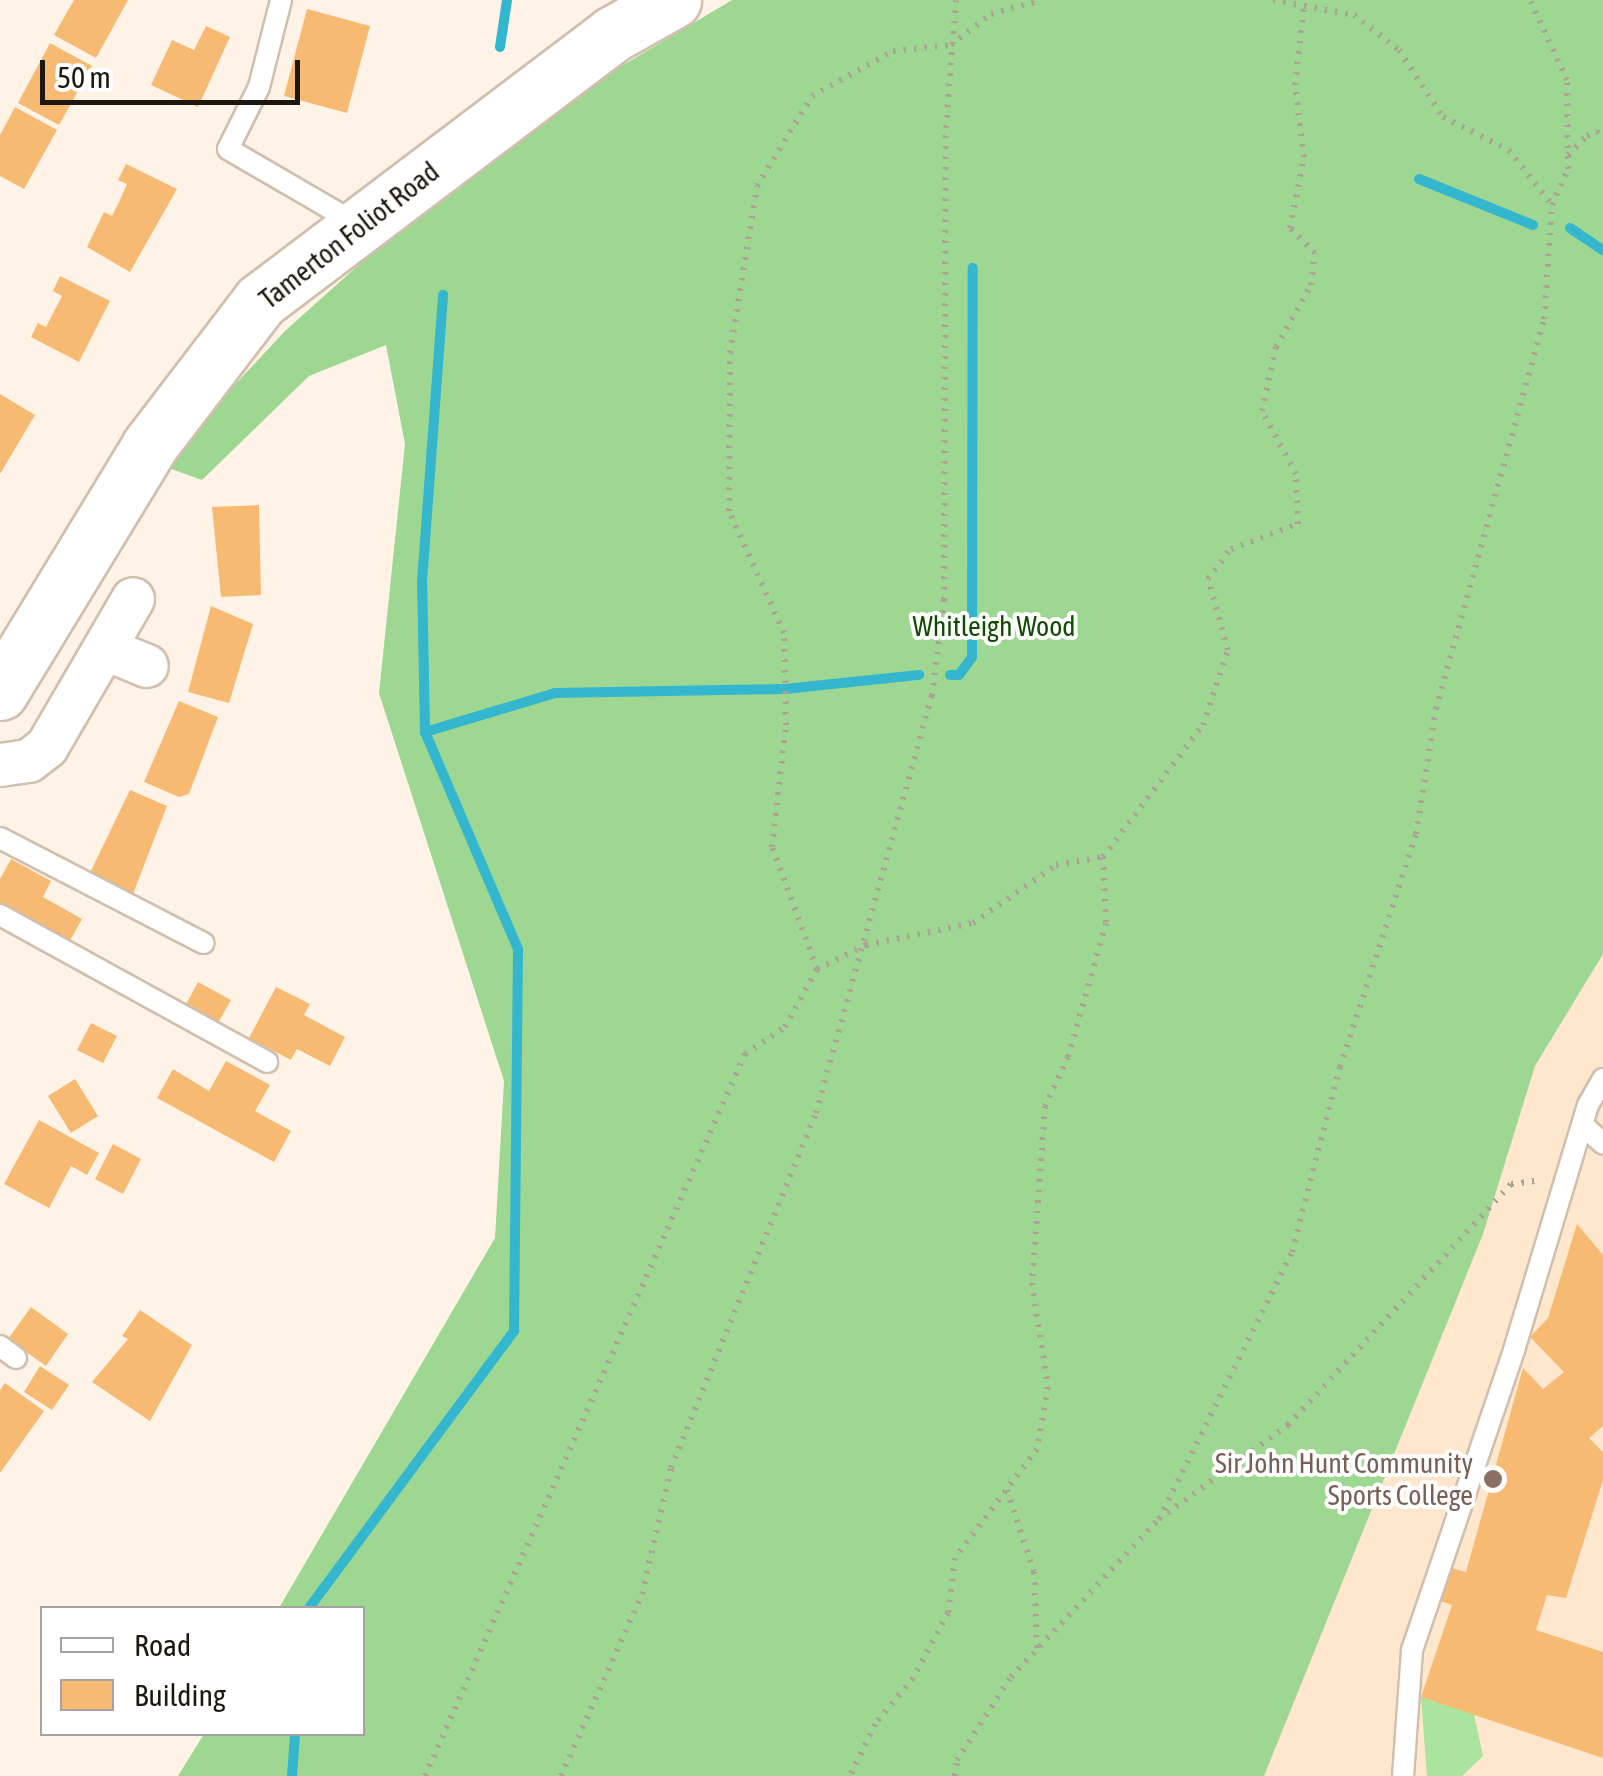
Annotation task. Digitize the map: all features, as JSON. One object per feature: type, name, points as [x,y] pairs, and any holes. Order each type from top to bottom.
[{"type":"main road","name":"Tamerton Foliot Road","points":[[0,692],[150,445],[249,315],[359,225],[614,34],[672,0]]},
{"type":"street","points":[[0,765],[29,761],[47,747],[133,599]]},
{"type":"street","points":[[106,649],[147,666]]},
{"type":"lane","points":[[282,0],[259,87],[228,149],[359,225]]},
{"type":"lane","points":[[0,838],[203,943]]},
{"type":"lane","points":[[0,915],[267,1062]]},
{"type":"lane","points":[[1403,1776],[1412,1650],[1584,1126],[1603,1079]]},
{"type":"lane","points":[[1584,1126],[1603,1144]]},
{"type":"path","points":[[561,1776],[642,1594],[671,1468],[816,1113],[866,945],[932,696],[944,600],[952,45],[956,0]]},
{"type":"path","points":[[817,968],[772,847],[786,725],[784,633],[730,511],[730,353],[757,186],[812,96],[893,50],[952,45],[991,14],[1041,0]]},
{"type":"path","points":[[1273,0],[1354,16],[1398,50],[1442,117],[1510,150],[1552,205]]},
{"type":"path","points":[[1159,1519],[1213,1421],[1292,1252],[1340,1066],[1416,834],[1436,710],[1544,319],[1552,205],[1568,156],[1567,80],[1530,0]]},
{"type":"path","points":[[850,1776],[875,1724],[913,1678],[948,1612],[954,1558],[1037,1449],[1048,1386],[1032,1283],[1045,1106],[1083,1010],[1106,924],[1103,857],[1202,725],[1228,650],[1208,579],[1230,549],[1298,524],[1296,474],[1262,411],[1276,347],[1311,286],[1315,253],[1290,228],[1304,157],[1295,85],[1304,6]]},
{"type":"path","points":[[1568,156],[1587,136],[1597,130],[1603,135]]},
{"type":"path","points":[[425,1776],[745,1054],[785,1027],[817,968],[866,945],[974,923],[1056,864],[1103,857]]},
{"type":"path","points":[[955,1776],[990,1710],[1036,1648],[1159,1519],[1288,1426],[1511,1184],[1568,1178]]},
{"type":"path","points":[[1007,1489],[1034,1572],[1036,1648]]},
{"type":"shaded area","name":"Sir John Hunt Community Sports College","points":[[1603,954],[1603,1776],[1264,1776],[1483,1234],[1535,1066]]},
{"type":"green space","name":"Whitleigh Wood","points":[[732,0],[1603,0],[1603,954],[1535,1066],[1483,1234],[1264,1776],[178,1776],[203,1736],[365,1736],[365,1606],[280,1606],[495,1238],[504,1081],[379,693],[405,444],[386,345],[309,376],[202,480],[160,465],[285,331],[498,140]]},
{"type":"green space","points":[[1421,1697],[1474,1714],[1483,1756],[1462,1776],[1427,1776]]},
{"type":"building","points":[[74,0],[128,0],[96,58],[54,35]]},
{"type":"building","points":[[307,9],[370,26],[347,113],[284,96]]},
{"type":"building","points":[[206,26],[230,37],[198,107],[151,85],[172,40],[194,50]]},
{"type":"building","points":[[50,43],[92,66],[59,125],[18,103]]},
{"type":"building","points":[[15,107],[57,130],[24,189],[0,176],[0,135]]},
{"type":"building","points":[[126,164],[177,189],[130,272],[87,247],[104,212],[112,216],[120,200],[127,184],[118,180]]},
{"type":"building","points":[[60,276],[110,301],[79,362],[31,337],[38,323],[46,327],[62,296],[53,291]]},
{"type":"building","points":[[0,394],[35,415],[0,474]]},
{"type":"building","points":[[259,505],[261,595],[221,597],[212,507]]},
{"type":"building","points":[[211,606],[253,624],[229,703],[188,692]]},
{"type":"building","points":[[179,701],[218,717],[189,794],[179,797],[144,782]]},
{"type":"building","points":[[130,790],[167,806],[131,899],[87,879]]},
{"type":"building","points":[[11,859],[51,881],[43,897],[82,919],[67,946],[0,909],[0,879]]},
{"type":"building","points":[[198,982],[231,1000],[214,1030],[182,1012]]},
{"type":"building","points":[[276,987],[310,1004],[304,1015],[345,1037],[330,1066],[297,1049],[291,1060],[249,1038]]},
{"type":"building","points":[[91,1023],[117,1036],[103,1063],[77,1050]]},
{"type":"building","points":[[226,1061],[270,1085],[255,1111],[291,1131],[274,1162],[157,1098],[173,1069],[209,1091]]},
{"type":"building","points":[[75,1079],[98,1116],[71,1133],[48,1096]]},
{"type":"building","points":[[39,1120],[99,1153],[87,1175],[71,1166],[49,1208],[4,1184]]},
{"type":"building","points":[[113,1144],[141,1159],[123,1194],[95,1179]]},
{"type":"building","name":"Sir John Hunt Community Sports College","points":[[1577,1224],[1603,1255],[1603,1426],[1589,1438],[1603,1452],[1603,1480],[1566,1598],[1547,1595],[1536,1630],[1603,1652],[1603,1758],[1421,1697],[1452,1605],[1427,1596],[1438,1564],[1466,1572],[1523,1368],[1543,1389],[1564,1372],[1530,1337],[1548,1318]]},
{"type":"building","points":[[31,1307],[68,1334],[46,1366],[8,1339]]},
{"type":"building","points":[[140,1310],[192,1345],[150,1421],[92,1382],[128,1339],[122,1336]]},
{"type":"building","points":[[40,1366],[69,1385],[52,1410],[24,1392]]},
{"type":"building","points":[[5,1383],[44,1411],[0,1473],[0,1390]]},
{"type":"waterway","points":[[500,47],[507,0]]},
{"type":"waterway","points":[[1419,179],[1533,225]]},
{"type":"waterway","points":[[1570,228],[1603,250]]},
{"type":"waterway","points":[[950,675],[959,675],[972,657],[973,268]]},
{"type":"waterway","points":[[310,1606],[514,1331],[518,949],[425,732],[422,582],[443,295]]},
{"type":"waterway","points":[[425,732],[555,693],[785,689],[919,675]]},
{"type":"waterway","points":[[292,1776],[295,1736]]},
{"type":"place","name":"Sir John Hunt Community Sports College","points":[[1493,1479]]}]
